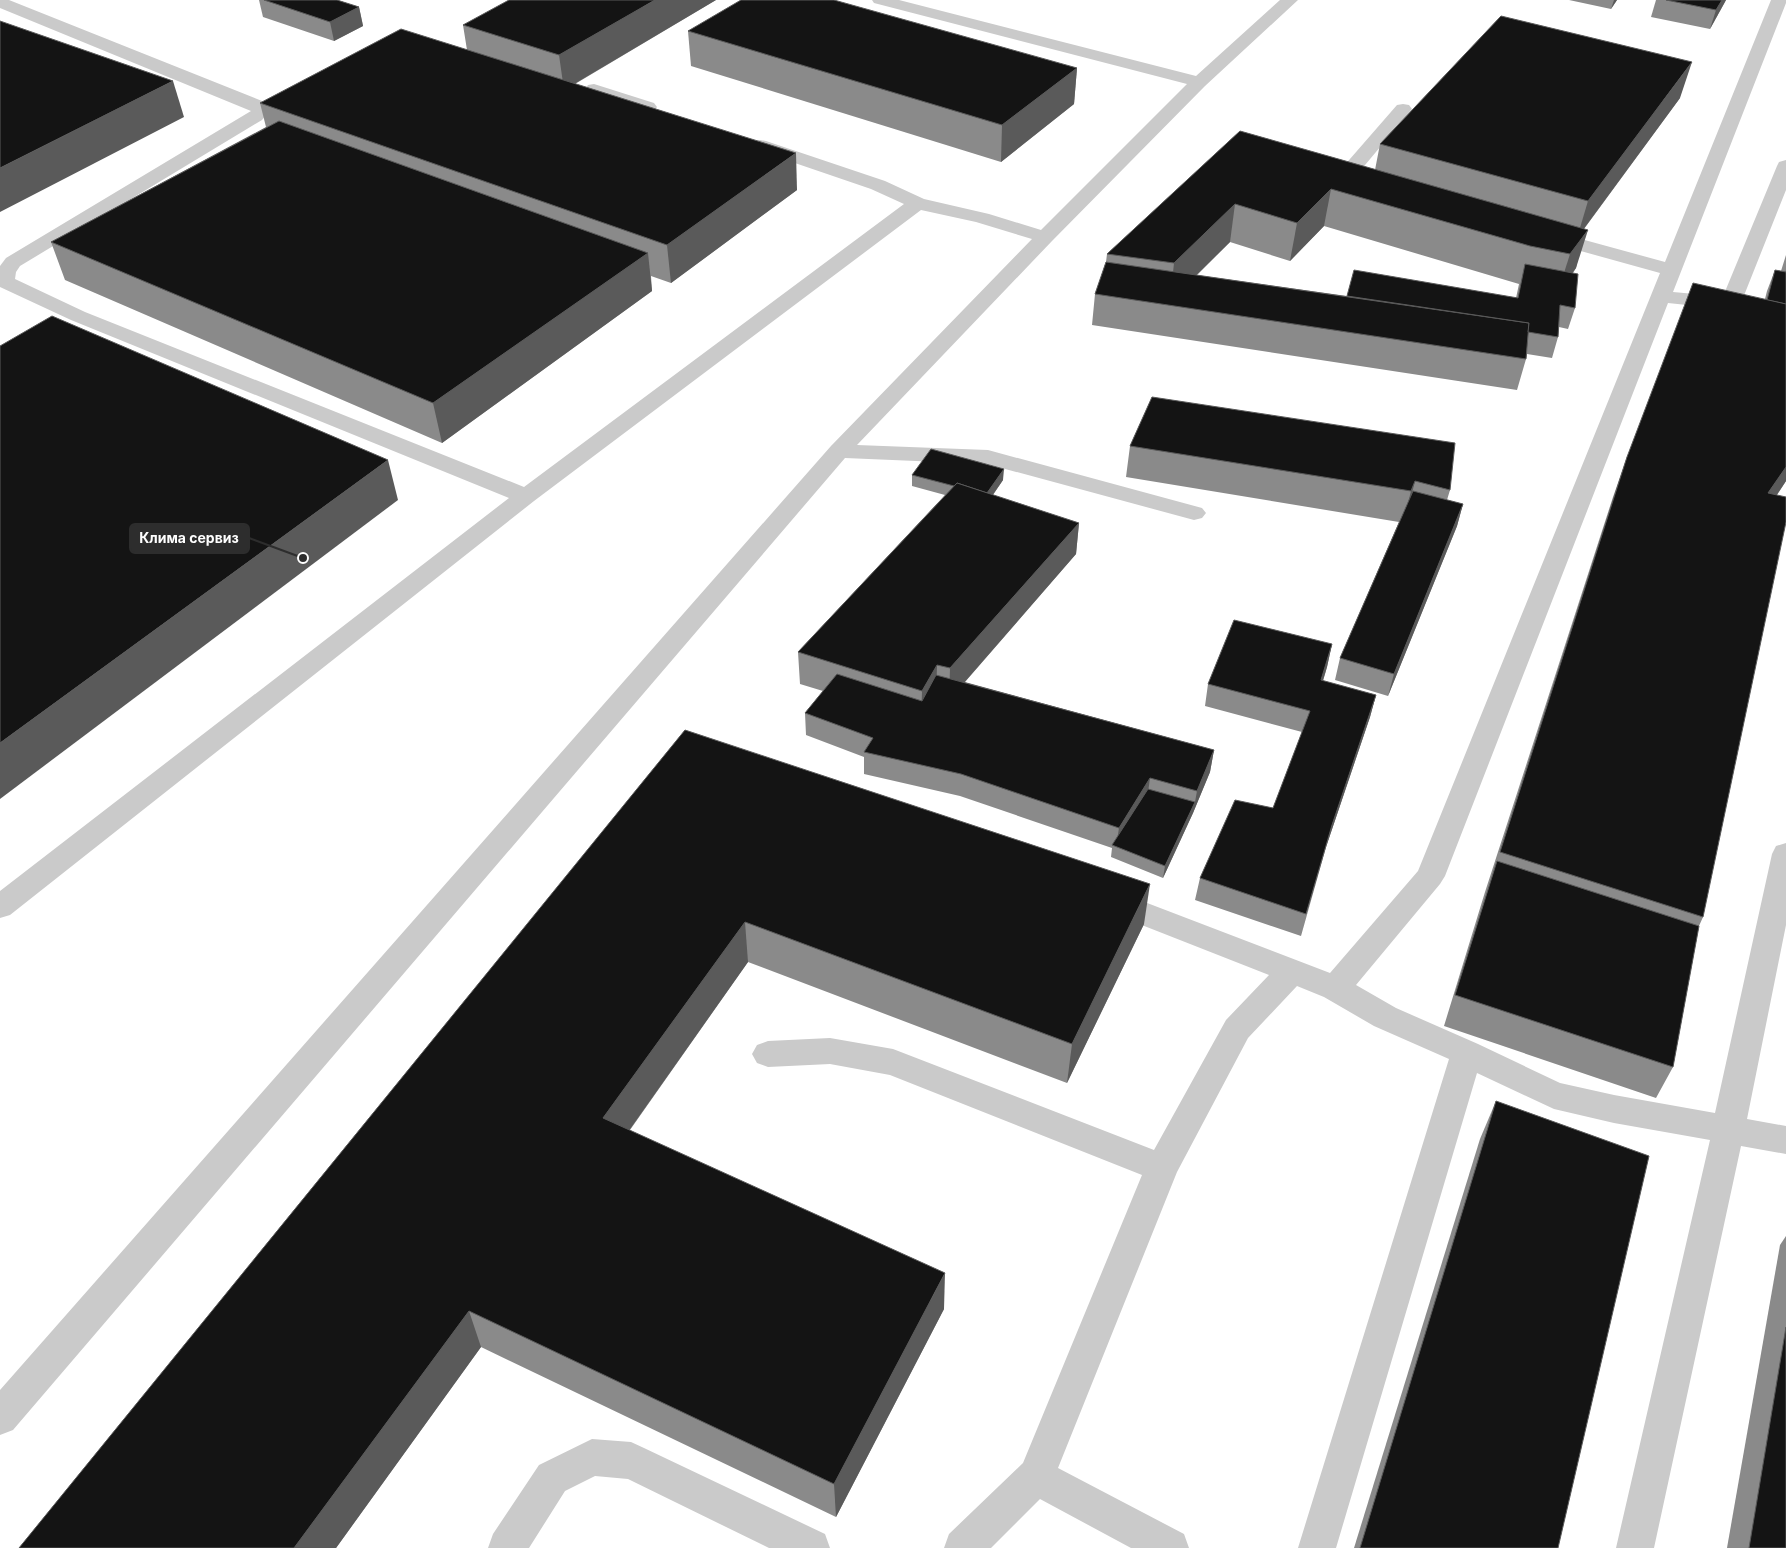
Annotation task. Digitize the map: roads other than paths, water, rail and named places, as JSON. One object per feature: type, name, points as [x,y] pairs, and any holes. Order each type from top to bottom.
[{"type":"lane","points":[[880,0],[1198,82]]},
{"type":"lane","points":[[0,1417],[839,451],[1045,237],[1198,82],[1290,0]]},
{"type":"lane","points":[[1335,988],[1430,876],[1779,0]]},
{"type":"lane","points":[[0,2],[256,105],[260,110],[256,116],[13,262],[6,272],[5,282],[69,321],[526,496]]},
{"type":"lane","points":[[594,89],[667,114]]},
{"type":"lane","points":[[1390,193],[1363,186],[1354,180],[1350,171],[1403,108]]},
{"type":"lane","points":[[741,139],[878,185],[918,203],[982,218],[1045,237]]},
{"type":"lane","points":[[1660,296],[1721,302],[1733,298],[1786,166]]},
{"type":"lane","points":[[0,907],[526,496],[918,203]]},
{"type":"lane","points":[[1531,232],[1671,270]]},
{"type":"lane","points":[[839,451],[988,458],[1194,513]]},
{"type":"lane","points":[[1635,1548],[1728,1131],[1786,854]]},
{"type":"lane","points":[[1088,892],[1335,988],[1385,1017],[1467,1053],[1554,1095],[1614,1109],[1786,1140]]},
{"type":"lane","points":[[963,1548],[1036,1476],[1162,1168],[1236,1029],[1292,971]]},
{"type":"lane","points":[[768,1054],[830,1051],[893,1062],[1162,1168]]},
{"type":"lane","points":[[1318,1548],[1467,1053]]},
{"type":"lane","points":[[507,1548],[552,1478],[592,1457],[631,1461],[811,1548]]},
{"type":"lane","points":[[1036,1476],[1170,1548]]},
{"type":"place","name":"Клима сервиз","points":[[303,558]]}]
